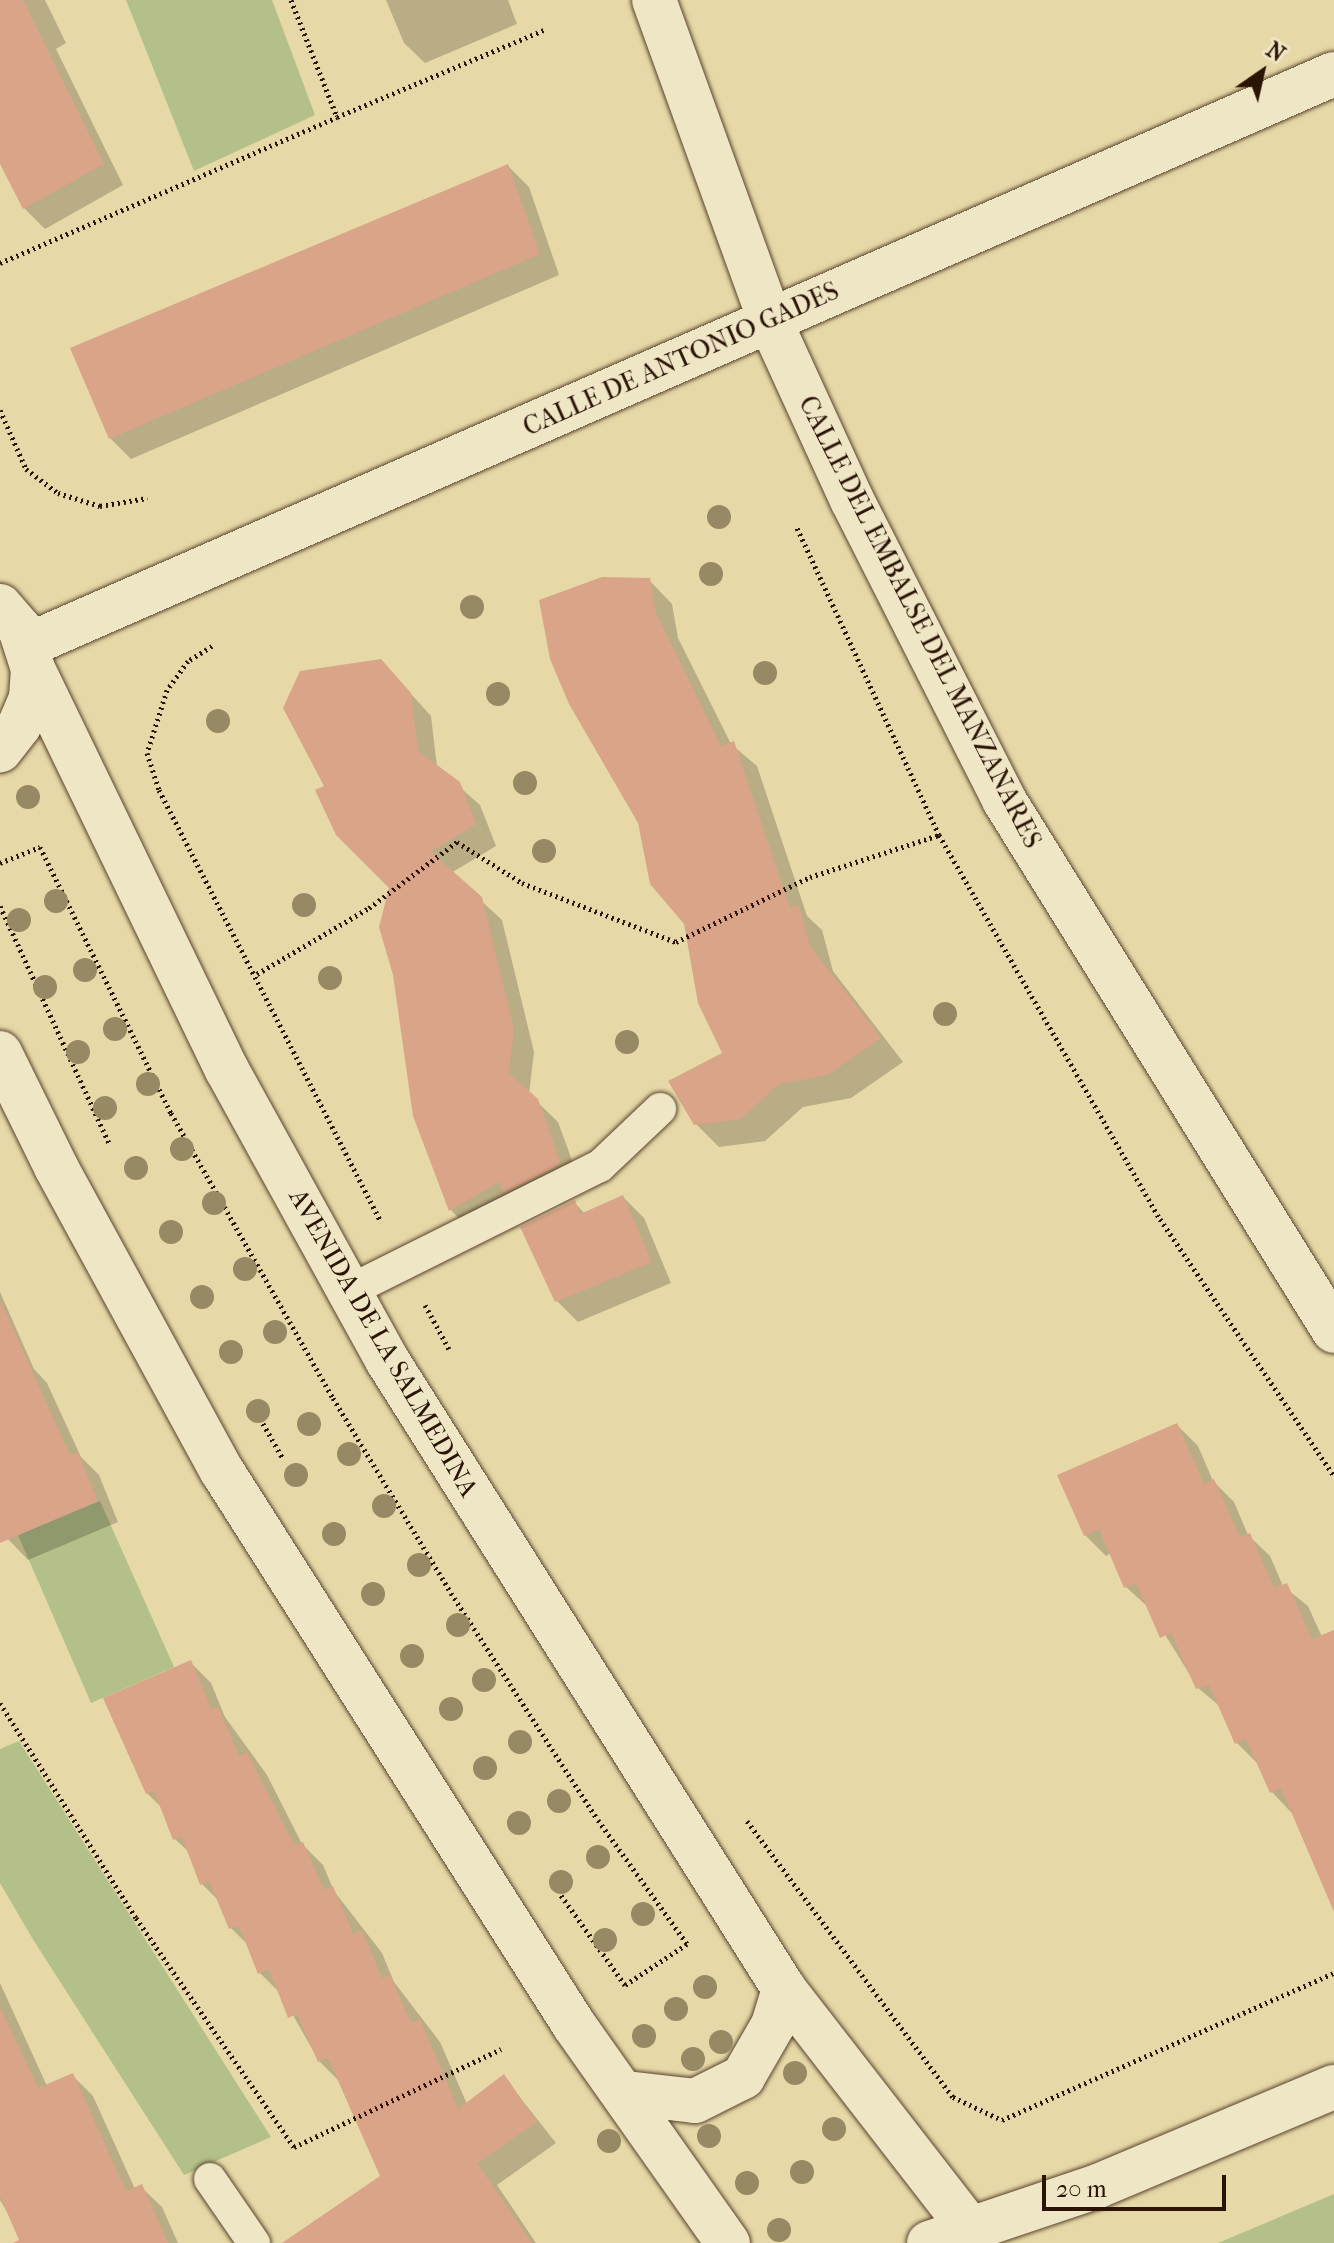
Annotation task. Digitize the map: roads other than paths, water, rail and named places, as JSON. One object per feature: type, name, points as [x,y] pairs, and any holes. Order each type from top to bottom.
[{"type":"street","name":"CALLE DEL EMBALSE DEL MANZANARES","points":[[654,0],[770,321],[852,500],[1004,800],[1334,1331]]},
{"type":"street","name":"CALLE DE ANTONIO GADES","points":[[14,625],[770,321],[1334,74]]},
{"type":"street","points":[[0,750],[19,726],[31,698],[14,625]]},
{"type":"street","name":"AVENIDA DE LA SALMEDINA","points":[[14,625],[227,1070],[349,1291],[784,1989],[948,2234]]},
{"type":"street","points":[[0,1053],[56,1167],[222,1471],[574,2025],[626,2093],[728,2243]]},
{"type":"street","points":[[626,2093],[695,2101],[743,2077],[773,2025],[784,1989]]},
{"type":"street","points":[[948,2234],[1098,2186],[1334,2087]]},
{"type":"lane","points":[[349,1291],[600,1166],[660,1109]]},
{"type":"lane","points":[[210,2179],[254,2243]]}]
